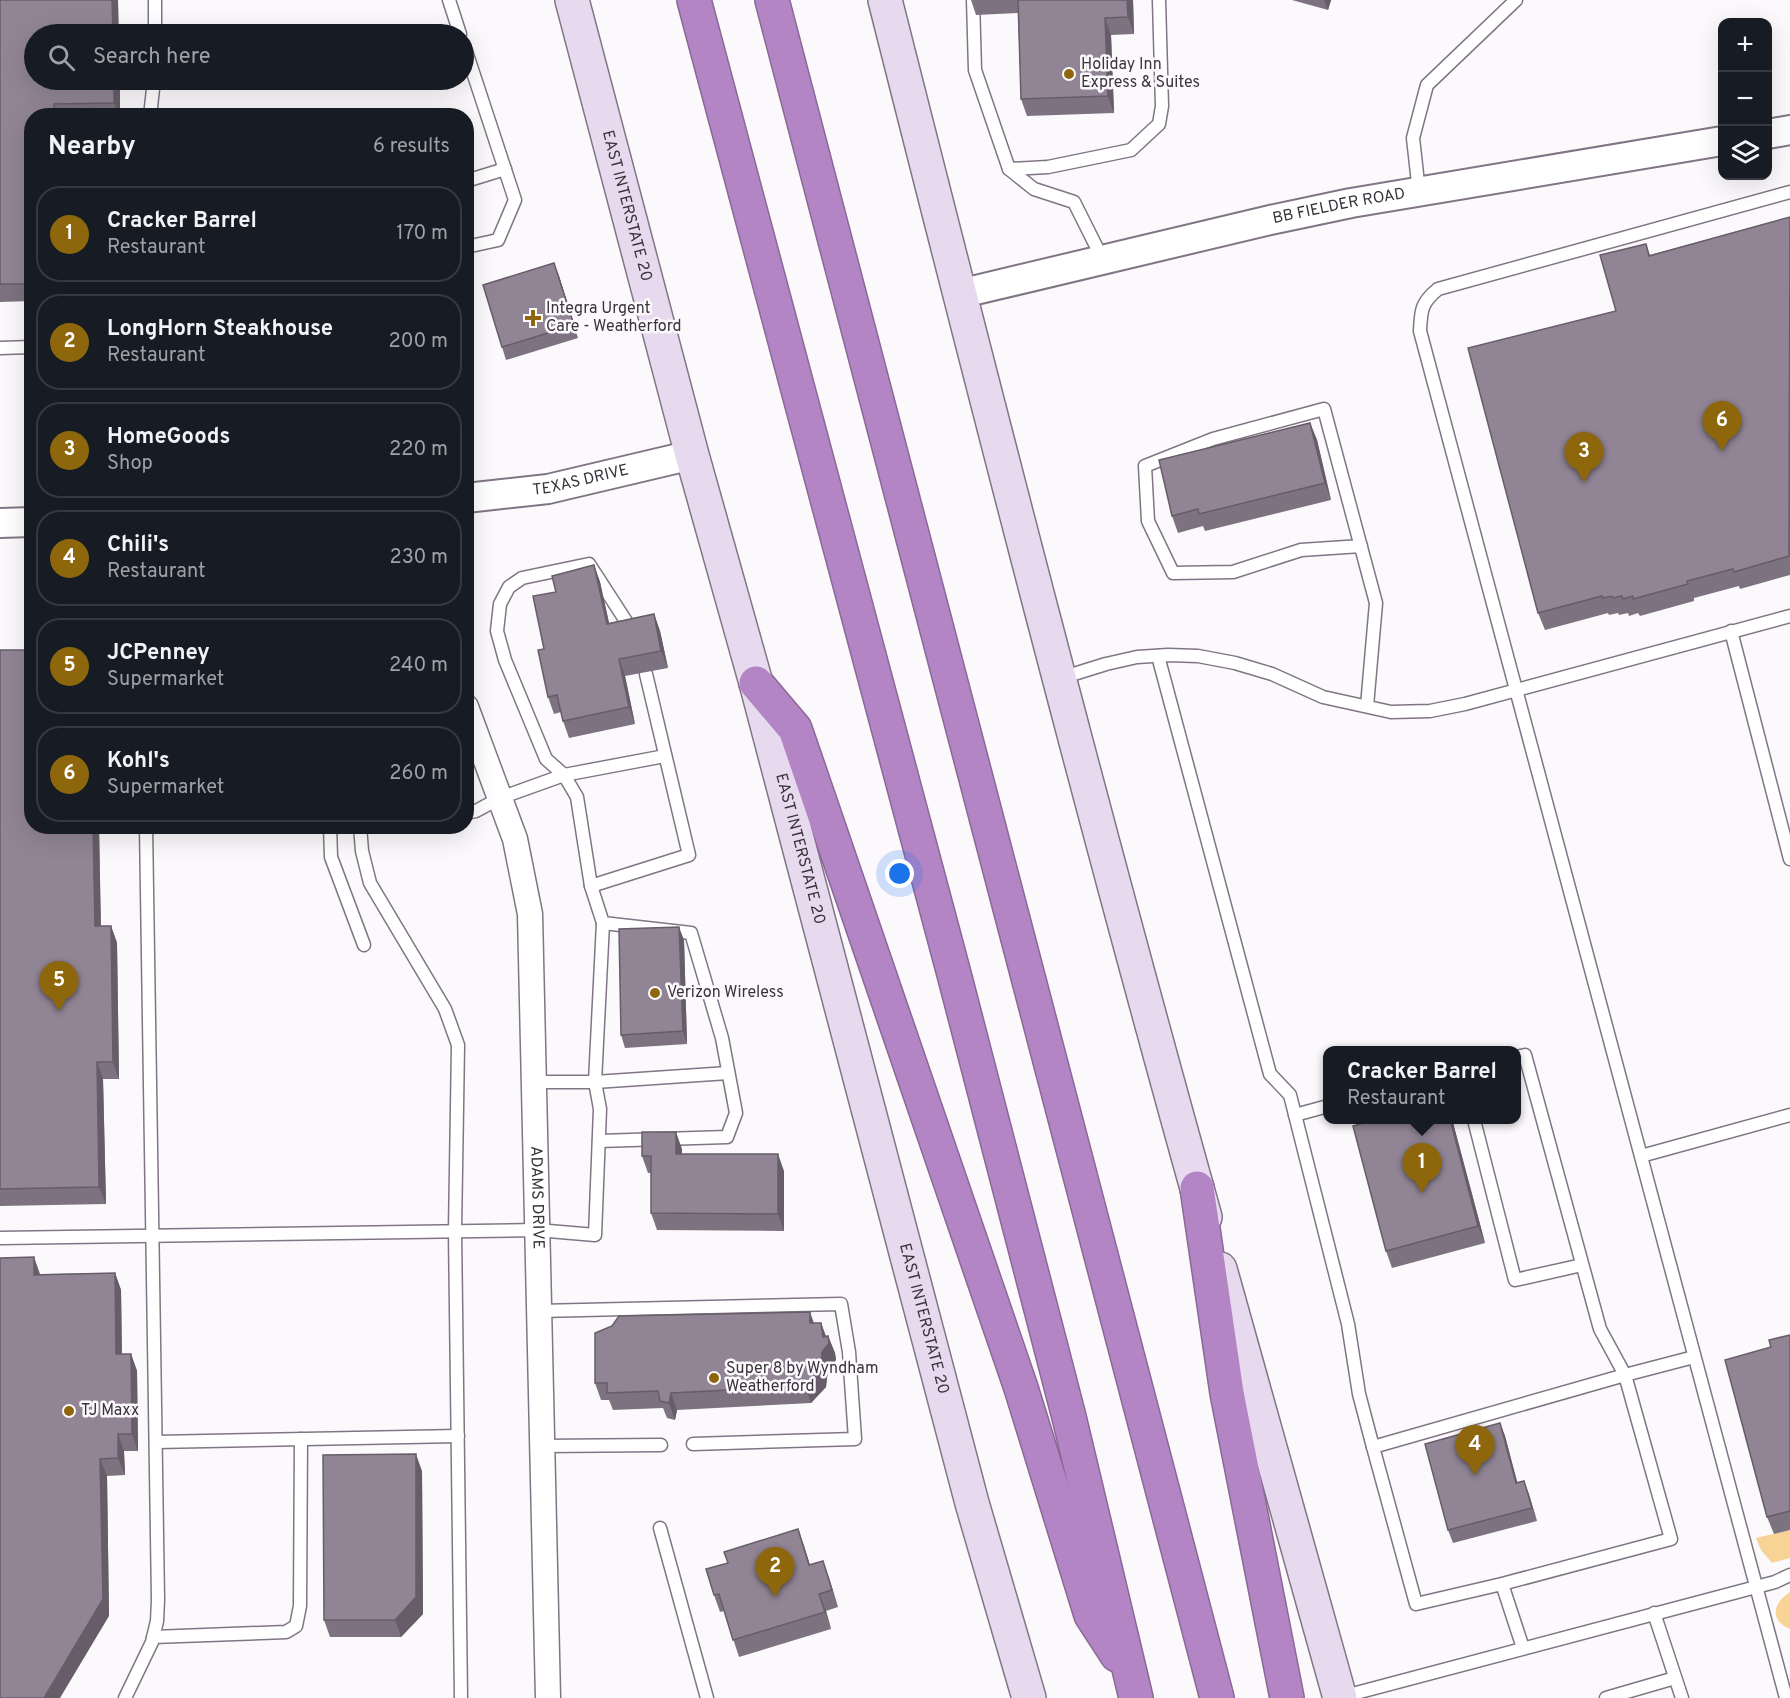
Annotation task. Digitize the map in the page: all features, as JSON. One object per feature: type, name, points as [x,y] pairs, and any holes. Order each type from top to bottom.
[{"type":"highway","points":[[694,0],[954,974],[1069,1417],[1132,1685]]},
{"type":"highway","points":[[772,0],[1217,1698]]},
{"type":"highway","points":[[756,683],[795,729],[1018,1377],[1091,1615],[1132,1685]]},
{"type":"highway","points":[[1197,1188],[1227,1393],[1287,1698]]},
{"type":"main road","name":"EAST INTERSTATE 20","points":[[572,0],[692,455],[756,683],[969,1491],[1029,1698]]},
{"type":"main road","points":[[885,0],[1060,679],[1197,1188],[1340,1698]]},
{"type":"street","points":[[1772,133],[1790,130]]},
{"type":"street","name":"BB FIELDER ROAD","points":[[959,294],[1270,220],[1419,192],[1718,142]]},
{"type":"street","name":"TEXAS DRIVE","points":[[474,497],[549,489],[692,455]]},
{"type":"street","points":[[0,523],[24,522]]},
{"type":"street","name":"ADAMS DRIVE","points":[[474,728],[515,839],[530,914],[548,1698]]},
{"type":"lane","points":[[155,0],[155,24]]},
{"type":"lane","points":[[448,0],[456,24]]},
{"type":"lane","points":[[973,0],[975,70],[1009,170],[1034,189],[1074,202],[1103,260]]},
{"type":"lane","points":[[1009,170],[1048,167],[1131,150],[1159,124],[1162,106],[1159,0]]},
{"type":"lane","points":[[1419,192],[1413,138],[1427,85],[1516,0]]},
{"type":"lane","points":[[474,75],[515,200],[498,240],[474,246]]},
{"type":"lane","points":[[151,108],[153,90]]},
{"type":"lane","points":[[474,179],[505,169]]},
{"type":"lane","points":[[1786,1698],[1420,331],[1421,310],[1427,298],[1437,289],[1790,192]]},
{"type":"lane","points":[[0,348],[24,347]]},
{"type":"lane","points":[[1361,546],[1301,550],[1233,572],[1173,573],[1148,520],[1145,466],[1213,439],[1324,409],[1361,546],[1376,603],[1367,706]]},
{"type":"lane","points":[[0,1238],[537,1230],[595,1235],[600,1109],[595,1082],[603,923],[591,886],[577,797],[564,775],[546,759],[505,660],[497,631],[500,604],[509,587],[522,578],[589,564],[633,632]]},
{"type":"lane","points":[[1060,679],[1137,657],[1198,656],[1235,663],[1272,674],[1323,697],[1391,712],[1430,711],[1465,704],[1790,616]]},
{"type":"lane","points":[[1731,631],[1790,859]]},
{"type":"lane","points":[[1158,656],[1270,1074],[1290,1095],[1348,1324],[1359,1394],[1416,1604],[1502,1584],[1671,1539],[1625,1375],[1600,1329],[1525,1055],[1521,1056]]},
{"type":"lane","points":[[591,886],[689,855],[646,674]]},
{"type":"lane","points":[[474,811],[500,798],[564,775],[665,756]]},
{"type":"lane","points":[[125,1698],[153,1637],[158,1600],[146,834]]},
{"type":"lane","points":[[330,834],[331,857],[364,945]]},
{"type":"lane","points":[[361,834],[362,851],[370,883],[445,1009],[458,1045],[455,1231],[461,1698]]},
{"type":"lane","points":[[599,1141],[727,1137],[736,1113],[722,1038],[691,933],[603,923]]},
{"type":"lane","points":[[534,1082],[595,1082],[728,1073]]},
{"type":"lane","points":[[1295,1115],[1323,1107]]},
{"type":"lane","points":[[1641,1156],[1790,1115]]},
{"type":"lane","points":[[1475,1124],[1515,1280],[1582,1265]]},
{"type":"lane","points":[[539,1311],[841,1304],[849,1352],[855,1439],[693,1444]]},
{"type":"lane","points":[[1373,1448],[1694,1357]]},
{"type":"lane","points":[[156,1442],[458,1436]]},
{"type":"lane","points":[[153,1637],[286,1632],[296,1626],[300,1606],[301,1439]]},
{"type":"lane","points":[[542,1446],[661,1445]]},
{"type":"lane","points":[[660,1528],[707,1698]]},
{"type":"lane","points":[[1340,1698],[1775,1582],[1790,1575]]},
{"type":"lane","points":[[1502,1584],[1523,1648]]},
{"type":"lane","points":[[1654,1613],[1682,1698]]},
{"type":"lane","points":[[1606,1698],[1675,1678]]},
{"type":"shaded area","points":[[1790,1530],[1790,1558],[1772,1563],[1761,1550],[1756,1538]]},
{"type":"shaded area","points":[[1790,1592],[1790,1629],[1779,1621],[1776,1611],[1780,1601]]},
{"type":"building","points":[[0,0],[112,0],[113,24],[24,24],[24,90],[114,90],[114,103],[54,104],[54,108],[24,108],[24,284],[0,284]]},
{"type":"building","name":"Holiday Inn Express & Suites","points":[[1018,0],[1127,0],[1128,17],[1105,18],[1108,96],[1021,99]]},
{"type":"building","points":[[1790,217],[1789,556],[1734,572],[1733,569],[1687,581],[1688,584],[1633,599],[1633,596],[1623,599],[1622,596],[1603,598],[1602,596],[1538,613],[1468,348],[1616,311],[1600,255],[1646,244],[1649,256]]},
{"type":"building","name":"Integra Urgent Care - Weatherford","points":[[554,263],[574,325],[502,347],[483,285]]},
{"type":"building","points":[[1310,423],[1325,483],[1199,514],[1198,509],[1172,516],[1159,460]]},
{"type":"building","points":[[594,565],[607,624],[654,614],[661,651],[619,659],[629,707],[563,721],[557,695],[548,697],[538,650],[544,649],[533,596],[556,592],[552,576]]},
{"type":"building","points":[[0,650],[24,650],[24,834],[93,834],[95,926],[111,926],[113,1062],[97,1062],[99,1187],[0,1189]]},
{"type":"building","name":"Verizon Wireless","points":[[679,927],[683,1031],[621,1035],[619,929]]},
{"type":"building","points":[[1360,1124],[1451,1124],[1478,1226],[1386,1251],[1353,1126]]},
{"type":"building","points":[[642,1132],[676,1132],[676,1154],[778,1154],[778,1214],[651,1213],[651,1156],[642,1156]]},
{"type":"building","points":[[34,1257],[34,1275],[115,1273],[116,1354],[131,1354],[132,1434],[118,1434],[118,1458],[100,1459],[103,1599],[44,1698],[0,1698],[0,1258]]},
{"type":"building","name":"Super 8 by Wyndham Weatherford","points":[[810,1312],[810,1323],[821,1323],[823,1337],[828,1336],[829,1343],[822,1352],[820,1370],[805,1386],[671,1393],[669,1403],[660,1401],[658,1391],[607,1393],[607,1383],[595,1383],[595,1333],[612,1326],[619,1316]]},
{"type":"building","points":[[1790,1335],[1790,1511],[1767,1517],[1725,1360],[1771,1347],[1769,1340]]},
{"type":"building","points":[[1500,1423],[1516,1483],[1524,1481],[1532,1508],[1448,1530],[1425,1444]]},
{"type":"building","points":[[416,1454],[416,1597],[395,1620],[324,1620],[323,1455]]},
{"type":"building","points":[[798,1529],[809,1565],[823,1561],[832,1590],[819,1594],[825,1612],[733,1640],[719,1594],[714,1595],[706,1569],[728,1563],[724,1552]]},
{"type":"place","name":"Holiday Inn Express & Suites","points":[[1069,74]]},
{"type":"place","name":"Integra Urgent Care - Weatherford","points":[[533,318]]},
{"type":"place","name":"Kohl's","points":[[1722,451]]},
{"type":"place","name":"HomeGoods","points":[[1584,482]]},
{"type":"place","name":"Verizon Wireless","points":[[655,993]]},
{"type":"place","name":"JCPenney","points":[[59,1011]]},
{"type":"place","name":"Cracker Barrel","points":[[1422,1193]]},
{"type":"place","name":"Super 8 by Wyndham Weatherford","points":[[714,1378]]},
{"type":"place","name":"TJ Maxx","points":[[69,1411]]},
{"type":"place","name":"Chili's","points":[[1475,1475]]},
{"type":"place","name":"LongHorn Steakhouse","points":[[775,1597]]}]
